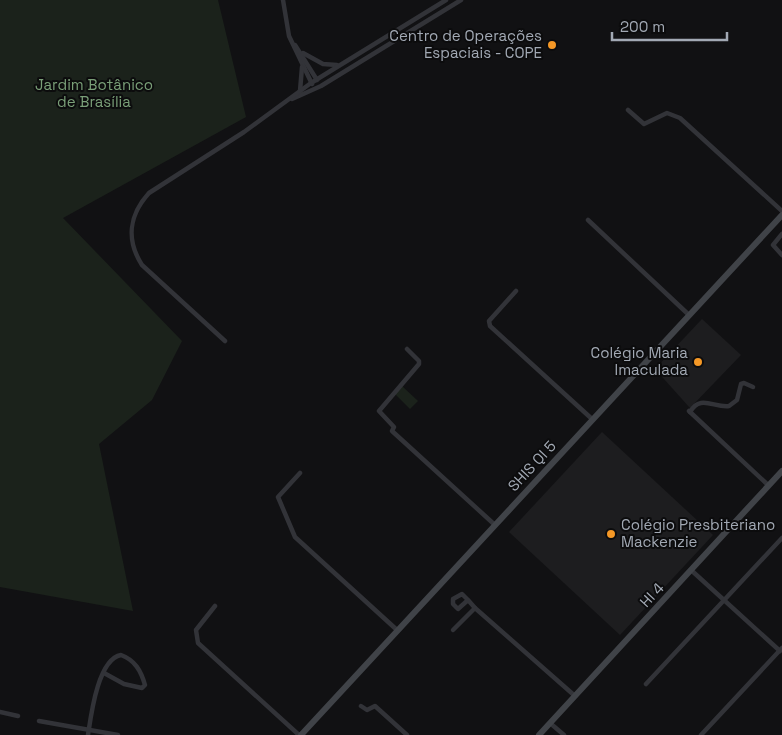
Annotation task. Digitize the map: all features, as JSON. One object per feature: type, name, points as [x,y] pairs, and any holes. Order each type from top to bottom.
[{"type":"street","points":[[283,0],[291,40],[311,83],[316,89]]},
{"type":"street","points":[[225,341],[142,265],[135,254],[130,228],[140,203],[149,193],[286,102],[311,83],[446,0]]},
{"type":"street","points":[[286,102],[316,89],[461,0]]},
{"type":"street","points":[[291,40],[301,52],[316,80]]},
{"type":"street","points":[[301,52],[323,64],[341,65]]},
{"type":"street","points":[[300,91],[303,76],[302,63]]},
{"type":"street","points":[[628,110],[644,124],[667,113],[680,118],[782,211]]},
{"type":"street","name":"SHIS QI 5","points":[[300,735],[782,215]]},
{"type":"street","points":[[588,220],[689,315]]},
{"type":"street","points":[[782,234],[773,245],[782,255]]},
{"type":"street","points":[[516,291],[489,321],[490,326],[592,419]]},
{"type":"street","points":[[407,349],[419,360],[419,364],[379,411],[394,427],[392,431],[495,525]]},
{"type":"street","points":[[753,388],[744,383],[741,384],[737,400],[729,406],[704,401],[695,405],[689,412],[768,485]]},
{"type":"street","name":"HI 4","points":[[539,735],[782,471]]},
{"type":"street","points":[[300,473],[278,497],[295,538],[397,630]]},
{"type":"street","points":[[646,684],[782,538]]},
{"type":"street","points":[[691,570],[781,649],[701,735]]},
{"type":"street","points":[[468,600],[575,696]]},
{"type":"street","points":[[215,606],[196,630],[198,643],[300,735]]},
{"type":"street","points":[[453,630],[475,608]]},
{"type":"street","points":[[88,735],[98,683],[110,660],[117,656],[124,656],[140,669],[145,685],[142,688],[124,684],[104,673]]},
{"type":"street","points":[[361,706],[367,710],[375,706],[407,735]]},
{"type":"street","points":[[0,712],[18,716]]},
{"type":"street","points":[[39,721],[89,728],[118,735]]},
{"type":"street","points":[[550,723],[564,735]]},
{"type":"shaded area","name":"Colégio Maria Imaculada","points":[[702,319],[741,355],[690,408],[655,369]]},
{"type":"shaded area","name":"Colégio Presbiteriano Mackenzie","points":[[602,432],[713,535],[620,635],[509,532]]},
{"type":"green space","name":"Jardim Botânico de Brasília","points":[[0,0],[218,0],[246,117],[63,218],[182,341],[152,400],[99,444],[133,611],[0,587]]},
{"type":"green space","points":[[402,386],[418,401],[410,409],[395,394]]},
{"type":"place","name":"Centro de Operações Espaciais - COPE","points":[[552,45]]},
{"type":"place","name":"Colégio Maria Imaculada","points":[[698,362]]},
{"type":"place","name":"Colégio Presbiteriano Mackenzie","points":[[611,534]]}]
